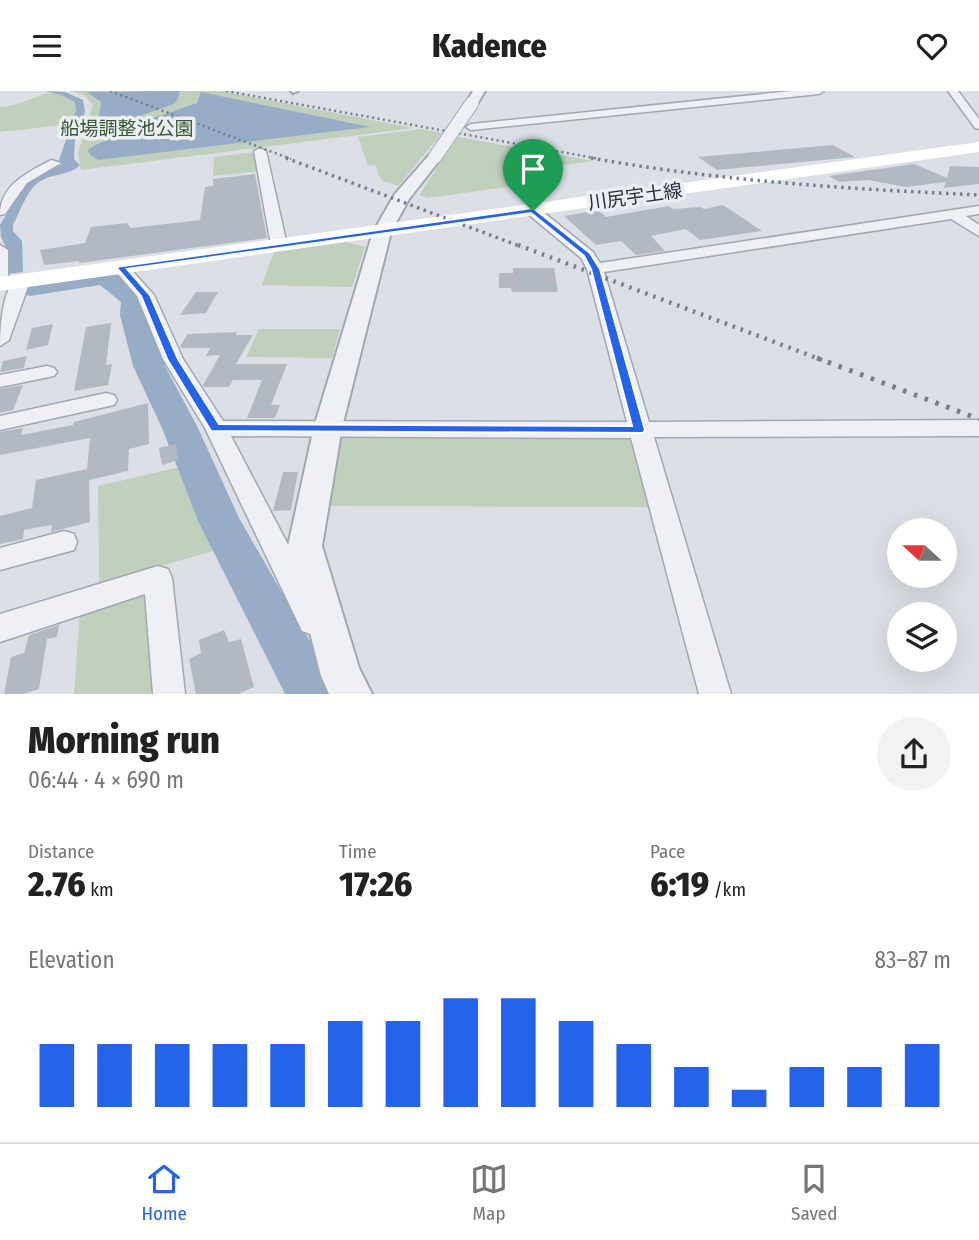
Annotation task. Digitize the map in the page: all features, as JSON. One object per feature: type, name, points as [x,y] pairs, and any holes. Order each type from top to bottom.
[{"type":"main road","name":"川尻宇土線","points":[[0,282],[383,232],[979,147]]},
{"type":"street","points":[[471,127],[819,91]]},
{"type":"street","points":[[953,91],[979,126]]},
{"type":"street","points":[[346,685],[305,546],[328,427],[383,232],[401,198],[435,157],[476,97]]},
{"type":"street","points":[[260,151],[279,245]]},
{"type":"street","points":[[0,211],[23,180],[55,163]]},
{"type":"street","points":[[595,269],[979,210]]},
{"type":"street","points":[[533,211],[587,255],[595,269],[715,694]]},
{"type":"street","points":[[956,215],[979,232]]},
{"type":"street","points":[[0,250],[0,282]]},
{"type":"street","points":[[120,267],[145,295],[173,359],[216,428],[346,685]]},
{"type":"street","points":[[0,340],[22,281]]},
{"type":"street","points":[[0,381],[47,372]]},
{"type":"street","points":[[0,423],[106,400]]},
{"type":"street","points":[[216,428],[979,428]]},
{"type":"street","points":[[0,559],[64,542]]},
{"type":"street","points":[[0,628],[158,578],[169,694]]},
{"type":"green space","name":"船場調整池公園","points":[[70,91],[222,91],[414,128],[81,170],[78,153],[93,105],[84,95]]},
{"type":"green space","points":[[53,92],[73,100],[78,109],[71,124],[0,132],[0,107]]},
{"type":"green space","points":[[421,129],[442,133],[398,186],[381,180],[375,165],[368,166],[358,137]]},
{"type":"green space","points":[[458,137],[594,161],[511,172],[521,185],[428,198],[419,195]]},
{"type":"green space","points":[[257,152],[261,171],[213,176],[214,157]]},
{"type":"green space","points":[[343,241],[365,247],[352,287],[262,285],[274,251]]},
{"type":"green space","points":[[259,329],[340,329],[332,358],[246,357]]},
{"type":"green space","points":[[336,432],[633,435],[652,507],[327,506]]},
{"type":"green space","points":[[184,466],[213,551],[99,584],[98,486]]},
{"type":"green space","points":[[151,587],[156,694],[74,694],[80,610]]},
{"type":"water","points":[[45,91],[65,92],[83,100],[85,112],[75,139],[74,159],[80,165],[71,171],[44,179],[31,190],[13,225],[13,231],[22,241],[23,272],[9,274],[8,252],[1,237],[0,225],[26,182],[63,164],[59,160],[76,111],[75,102]]},
{"type":"water","points":[[180,91],[174,104],[128,120],[91,137],[97,131],[101,102],[87,92]]},
{"type":"water","points":[[201,92],[370,127],[98,160],[89,154],[88,150],[94,146],[142,122],[197,103]]},
{"type":"building","points":[[833,145],[855,157],[717,170],[698,157]]},
{"type":"building","points":[[914,164],[947,178],[950,166],[979,167],[979,184],[944,188],[946,182],[906,187],[868,180],[839,182],[829,176]]},
{"type":"building","points":[[255,174],[267,238],[79,263],[44,265],[40,250],[85,243],[91,227],[127,223],[131,228],[200,220],[205,187],[213,186],[213,179]]},
{"type":"building","points":[[723,205],[762,231],[700,240],[686,229],[651,236],[665,251],[636,255],[621,241],[596,245],[564,216],[598,210],[606,217],[669,206],[673,209],[704,209]]},
{"type":"building","points":[[513,268],[554,268],[558,292],[512,292],[511,288],[499,288],[499,273],[513,273]]},
{"type":"building","points":[[196,292],[218,292],[206,313],[180,315]]},
{"type":"building","points":[[111,323],[106,365],[112,364],[108,385],[74,391],[86,327]]},
{"type":"building","points":[[53,324],[48,345],[26,350],[32,328]]},
{"type":"building","points":[[237,332],[236,335],[253,335],[236,364],[287,364],[271,405],[280,405],[275,418],[247,418],[262,380],[233,380],[229,387],[204,387],[220,355],[206,356],[210,348],[180,346],[188,334]]},
{"type":"building","points":[[27,356],[24,368],[0,372],[3,361]]},
{"type":"building","points":[[23,385],[13,410],[0,413],[0,389]]},
{"type":"building","points":[[148,403],[149,444],[129,449],[128,471],[89,480],[90,522],[51,532],[52,525],[24,530],[23,539],[0,544],[0,516],[32,508],[36,480],[87,469],[90,438],[0,455],[0,432],[23,428],[21,435],[73,425],[74,422]]},
{"type":"building","points":[[176,444],[178,460],[162,465],[159,448]]},
{"type":"building","points":[[283,472],[298,472],[291,510],[273,511]]},
{"type":"building","points":[[59,625],[57,637],[47,639],[39,689],[23,694],[4,694],[11,657],[24,653],[29,635]]},
{"type":"building","points":[[224,630],[229,642],[241,639],[254,687],[238,694],[196,694],[189,659],[201,653],[199,640]]},
{"type":"waterway","points":[[30,288],[105,277],[135,300],[134,315],[149,366],[180,428],[220,523],[312,694]]},
{"type":"railway","points":[[110,91],[291,159]]},
{"type":"railway","points":[[226,91],[600,159]]},
{"type":"railway","points":[[286,158],[522,247]]},
{"type":"railway","points":[[591,158],[687,173],[784,183],[979,195]]},
{"type":"railway","points":[[518,245],[822,360]]},
{"type":"railway","points":[[817,358],[979,419]]},
{"type":"route","points":[[533,211],[587,255],[595,269],[639,430],[216,428],[173,359],[145,295],[120,267],[383,232],[533,211]]}]
